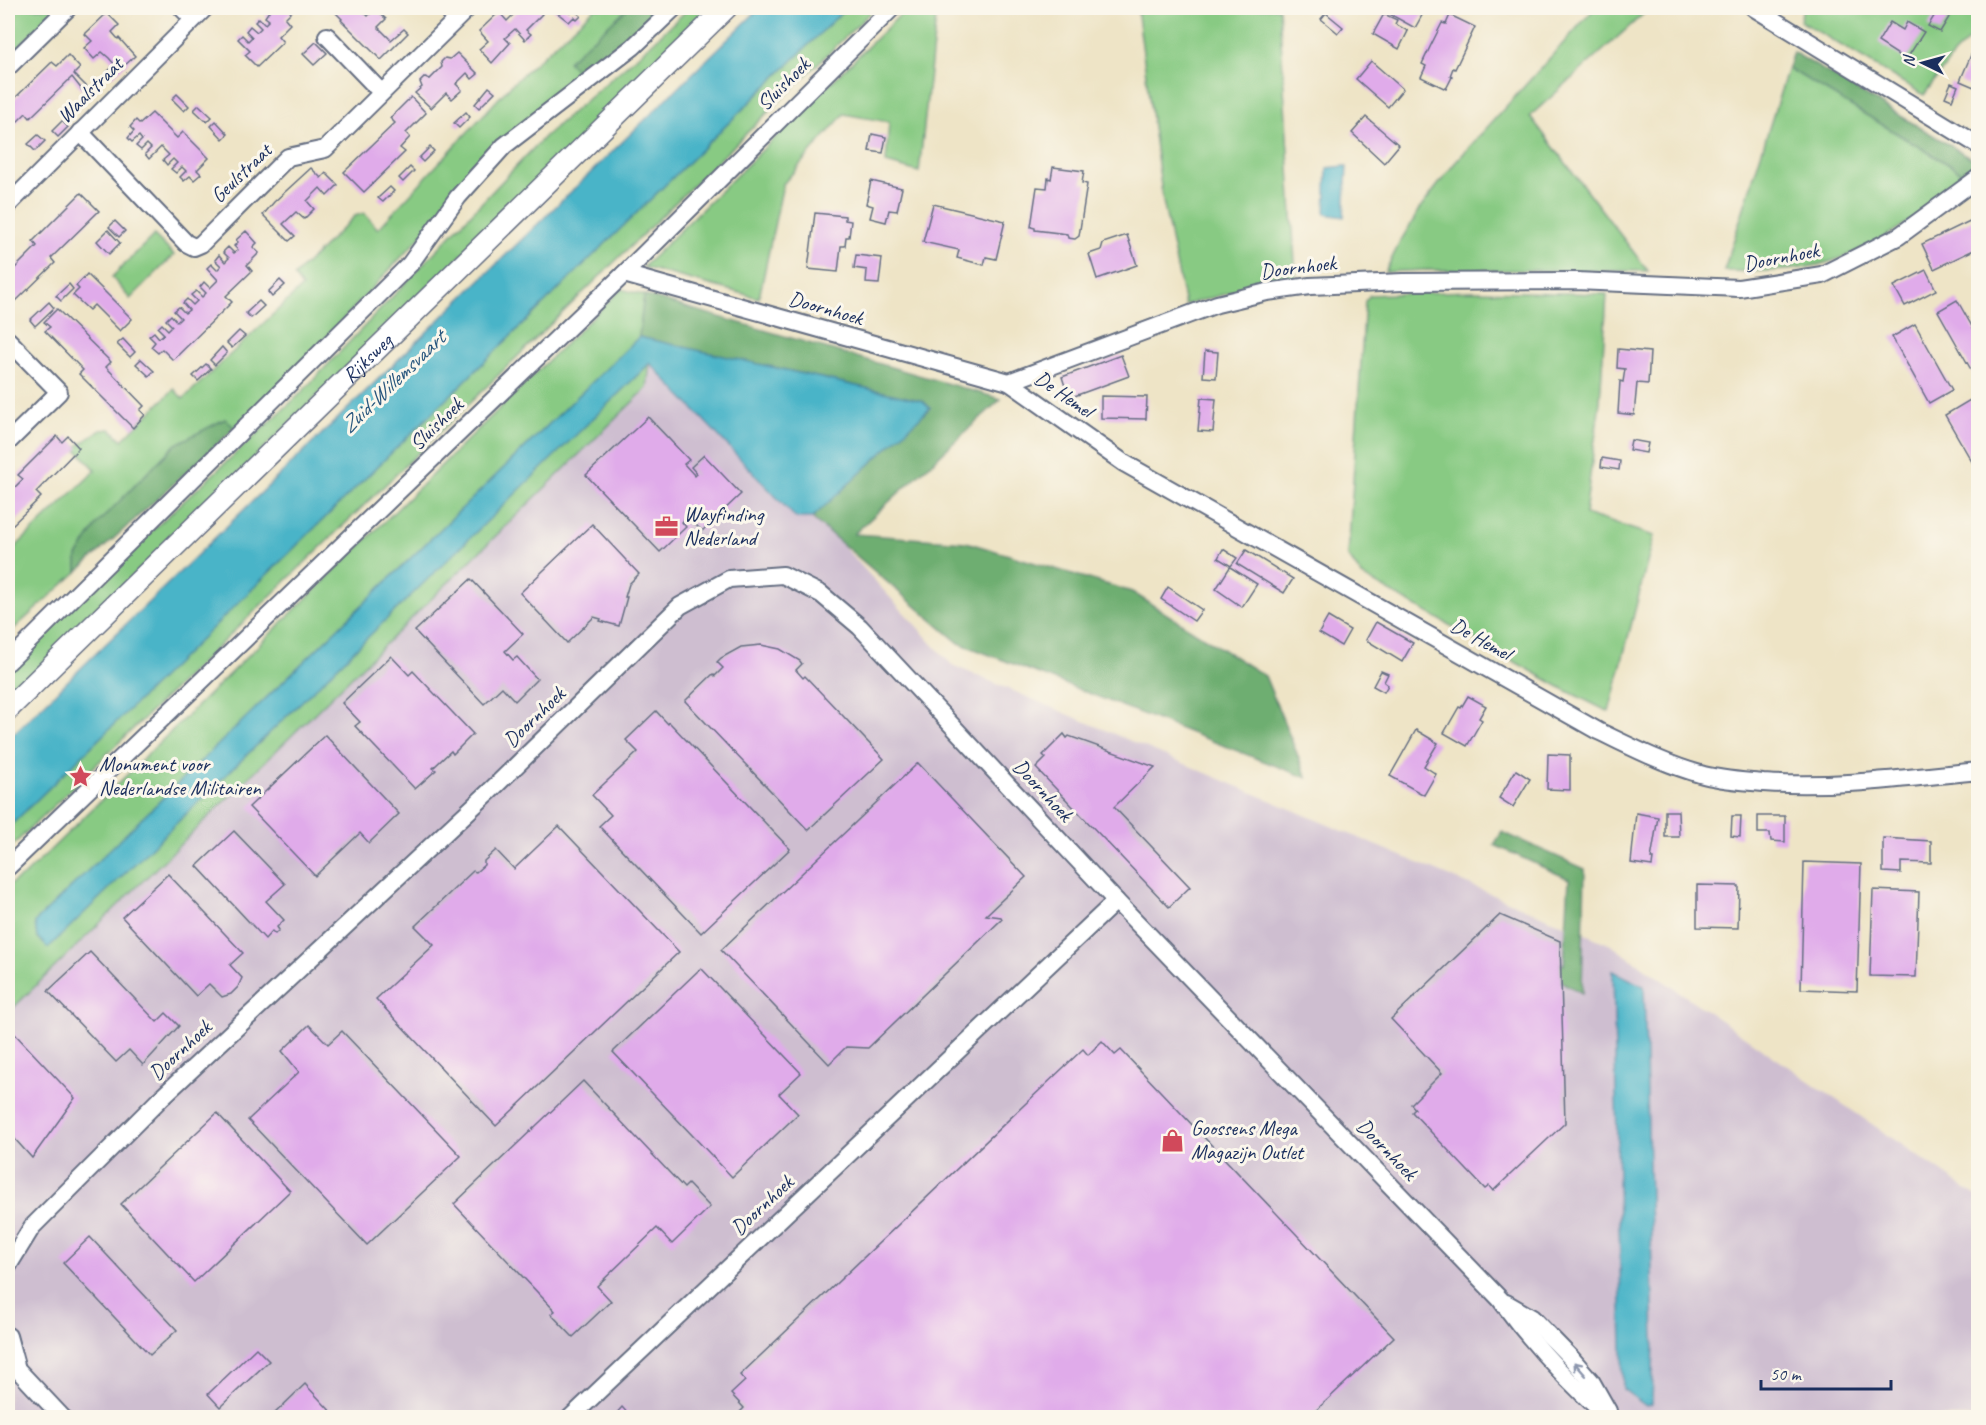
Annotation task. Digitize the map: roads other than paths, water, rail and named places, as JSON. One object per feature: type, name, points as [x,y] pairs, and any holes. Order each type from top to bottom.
[{"type":"main road","name":"Rijksweg","points":[[8,709],[726,8]]},
{"type":"street","points":[[8,67],[68,8]]},
{"type":"street","name":"Geulstraat","points":[[80,132],[186,243],[194,247],[201,244],[288,157],[325,149],[468,8]]},
{"type":"street","name":"Rijksweg","points":[[8,662],[410,264],[458,197],[504,146],[633,47],[674,8]]},
{"type":"street","name":"Sluishoek","points":[[8,867],[624,274],[891,8]]},
{"type":"street","points":[[1754,8],[1978,144]]},
{"type":"street","name":"Waalstraat","points":[[8,205],[193,11]]},
{"type":"street","points":[[327,36],[381,92]]},
{"type":"street","name":"Doornhoek","points":[[624,274],[1009,382],[1217,304],[1268,292],[1310,286],[1403,282],[1576,281],[1739,288],[1822,275],[1899,236],[1978,178]]},
{"type":"street","points":[[8,340],[60,392],[8,442]]},
{"type":"street","name":"De Hemel","points":[[1009,382],[1124,463],[1598,730],[1656,759],[1701,774],[1744,781],[1786,784],[1833,785],[1978,771]]},
{"type":"street","name":"Doornhoek","points":[[8,1266],[32,1227],[161,1098],[490,791],[680,606],[729,579],[783,575],[821,594],[860,627],[1116,901],[1500,1299],[1523,1331],[1578,1391],[1610,1418]]},
{"type":"street","name":"Doornhoek","points":[[570,1418],[1116,901]]},
{"type":"street","points":[[8,1336],[17,1369],[63,1418]]},
{"type":"water","name":"Zuid-Willemsvaart","points":[[760,8],[846,8],[8,828],[8,739]]},
{"type":"water","points":[[1347,167],[1344,217],[1325,214],[1327,168]]},
{"type":"water","points":[[639,337],[923,401],[930,408],[812,518],[796,518],[650,363],[48,948],[37,937],[35,922]]},
{"type":"water","points":[[1613,971],[1644,986],[1654,1340],[1652,1404],[1646,1406],[1623,1389]]},
{"type":"place","name":"Wayfinding Nederland","points":[[666,526]]},
{"type":"place","name":"Monument voor Nederlandse Militairen","points":[[81,776]]},
{"type":"place","name":"Goossens Mega Magazijn Outlet","points":[[1173,1140]]}]
